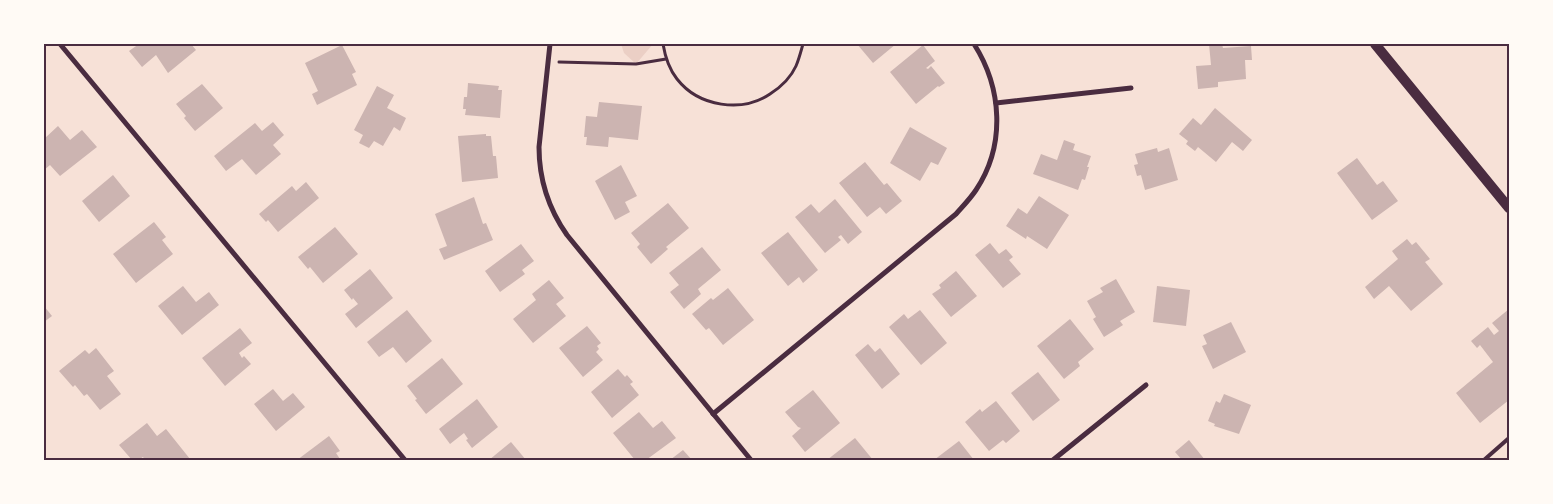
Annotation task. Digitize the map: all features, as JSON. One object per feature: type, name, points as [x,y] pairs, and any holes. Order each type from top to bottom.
[{"type":"main road","points":[[1375,44],[1509,208]]},
{"type":"street","points":[[60,44],[405,460]]},
{"type":"street","points":[[550,44],[539,161],[545,195],[553,214],[567,235],[750,460]]},
{"type":"street","points":[[713,414],[956,214],[976,191],[993,153],[997,118],[994,89],[988,68],[974,44]]},
{"type":"street","points":[[996,103],[1131,88]]},
{"type":"street","points":[[1053,460],[1146,385]]},
{"type":"lane","points":[[1484,460],[1509,438]]},
{"type":"path","points":[[663,44],[666,59],[677,79],[695,95],[716,104],[740,105],[762,99],[782,86],[796,67],[803,44]]},
{"type":"path","points":[[548,61],[636,64],[666,59]]},
{"type":"shaded area","points":[[621,44],[653,44],[636,64],[624,53]]},
{"type":"building","points":[[139,44],[191,44],[196,50],[168,73],[156,55],[142,67],[129,51]]},
{"type":"building","points":[[857,44],[896,44],[873,63]]},
{"type":"building","points":[[1209,44],[1222,44],[1223,48],[1251,46],[1252,60],[1245,60],[1246,79],[1218,82],[1218,87],[1198,89],[1196,66],[1211,65]]},
{"type":"building","points":[[342,45],[356,72],[352,74],[357,85],[317,105],[312,94],[318,91],[305,63]]},
{"type":"building","points":[[923,45],[935,61],[926,68],[928,69],[931,66],[945,83],[938,86],[916,104],[890,72]]},
{"type":"building","points":[[468,83],[499,86],[498,90],[502,90],[500,118],[465,115],[466,109],[463,109],[464,97],[467,97]]},
{"type":"building","points":[[202,84],[223,108],[195,131],[184,118],[186,116],[176,104]]},
{"type":"building","points":[[377,86],[394,95],[387,108],[406,118],[400,131],[394,127],[383,146],[374,141],[369,148],[359,143],[363,135],[354,130]]},
{"type":"building","points":[[599,102],[642,106],[638,140],[609,137],[608,147],[586,145],[587,137],[584,137],[586,116],[597,117]]},
{"type":"building","points":[[1215,108],[1252,140],[1243,151],[1232,142],[1216,162],[1198,147],[1195,151],[1186,144],[1188,141],[1179,134],[1193,118],[1201,125]]},
{"type":"building","points":[[273,122],[284,135],[273,145],[281,154],[256,175],[242,159],[226,171],[214,156],[255,123],[262,131]]},
{"type":"building","points":[[58,126],[70,140],[82,130],[97,147],[60,176],[50,165],[44,170],[44,139]]},
{"type":"building","points":[[910,127],[947,148],[938,165],[931,162],[920,181],[890,163]]},
{"type":"building","points":[[486,134],[486,136],[491,136],[493,156],[496,156],[498,178],[462,182],[458,136]]},
{"type":"building","points":[[1064,140],[1075,144],[1073,150],[1091,156],[1085,180],[1082,179],[1078,190],[1033,174],[1041,154],[1057,160]]},
{"type":"building","points":[[1157,148],[1158,152],[1169,148],[1178,180],[1145,190],[1141,175],[1137,176],[1134,165],[1138,164],[1135,154]]},
{"type":"building","points":[[1357,158],[1377,185],[1383,181],[1398,201],[1372,220],[1337,173]]},
{"type":"building","points":[[865,162],[884,185],[887,183],[902,201],[886,214],[880,207],[867,217],[839,183]]},
{"type":"building","points":[[621,165],[637,196],[625,202],[630,212],[615,220],[595,181]]},
{"type":"building","points":[[113,175],[130,196],[99,222],[82,201]]},
{"type":"building","points":[[306,182],[319,198],[278,232],[268,220],[266,222],[259,214],[292,186],[296,191]]},
{"type":"building","points":[[1039,196],[1069,215],[1047,249],[1027,236],[1026,239],[1006,226],[1018,208],[1027,214]]},
{"type":"building","points":[[474,197],[483,224],[486,223],[493,240],[444,260],[439,249],[447,246],[435,214]]},
{"type":"building","points":[[835,199],[862,232],[848,244],[841,235],[838,237],[841,240],[825,253],[795,217],[811,204],[819,213]]},
{"type":"building","points":[[668,203],[689,228],[666,247],[668,249],[651,264],[637,247],[640,244],[631,233]]},
{"type":"building","points":[[154,222],[166,237],[162,240],[173,254],[136,283],[113,254]]},
{"type":"building","points":[[335,227],[358,254],[323,283],[310,267],[308,269],[298,257]]},
{"type":"building","points":[[788,232],[818,270],[803,283],[799,277],[788,286],[761,253]]},
{"type":"building","points":[[1407,239],[1412,245],[1416,242],[1430,259],[1425,262],[1443,284],[1411,311],[1389,286],[1374,299],[1365,287],[1398,259],[1392,251]]},
{"type":"building","points":[[990,243],[999,254],[1006,249],[1013,257],[1009,260],[1021,274],[1003,288],[975,255]]},
{"type":"building","points":[[521,244],[534,261],[522,270],[525,274],[500,292],[485,271]]},
{"type":"building","points":[[702,247],[721,270],[698,289],[701,294],[684,309],[670,292],[679,285],[669,273]]},
{"type":"building","points":[[370,269],[393,298],[356,328],[345,314],[358,304],[344,290]]},
{"type":"building","points":[[956,271],[977,296],[951,317],[932,294],[941,288],[939,285]]},
{"type":"building","points":[[1116,279],[1135,312],[1120,321],[1123,325],[1104,337],[1093,319],[1096,317],[1087,301],[1103,292],[1100,288]]},
{"type":"building","points":[[549,280],[564,298],[556,304],[566,316],[533,343],[513,319],[536,300],[532,294]]},
{"type":"building","points":[[183,286],[196,302],[209,292],[219,305],[182,335],[158,306]]},
{"type":"building","points":[[1157,286],[1190,290],[1186,326],[1153,322]]},
{"type":"building","points":[[728,288],[754,320],[723,345],[709,328],[706,330],[692,314],[711,298],[713,300]]},
{"type":"building","points":[[44,306],[52,316],[44,322]]},
{"type":"building","points":[[1509,309],[1509,400],[1480,423],[1456,393],[1493,362],[1480,345],[1477,348],[1471,341],[1488,327],[1494,335],[1499,331],[1492,323]]},
{"type":"building","points":[[407,310],[432,341],[406,363],[393,347],[379,357],[367,342]]},
{"type":"building","points":[[920,310],[947,343],[921,365],[889,327],[904,314],[908,319]]},
{"type":"building","points":[[1070,319],[1094,349],[1078,362],[1080,366],[1064,379],[1037,346]]},
{"type":"building","points":[[1231,322],[1246,352],[1213,369],[1202,346],[1207,344],[1203,335]]},
{"type":"building","points":[[587,326],[601,343],[597,346],[599,349],[596,352],[603,360],[583,377],[559,348]]},
{"type":"building","points":[[240,328],[252,343],[239,353],[242,358],[244,356],[251,364],[225,386],[202,358]]},
{"type":"building","points":[[868,344],[875,352],[880,348],[900,374],[882,389],[855,355]]},
{"type":"building","points":[[96,348],[114,371],[107,376],[121,394],[100,410],[87,394],[84,396],[75,385],[73,387],[59,371],[85,350],[89,354]]},
{"type":"building","points":[[442,358],[463,384],[426,414],[407,386]]},
{"type":"building","points":[[618,369],[633,382],[630,384],[639,395],[612,418],[591,392]]},
{"type":"building","points":[[1038,372],[1060,400],[1033,421],[1011,393]]},
{"type":"building","points":[[273,389],[283,401],[293,393],[305,407],[276,431],[254,404]]},
{"type":"building","points":[[813,390],[840,423],[805,452],[792,436],[801,428],[785,412]]},
{"type":"building","points":[[1224,394],[1251,405],[1239,434],[1214,426],[1215,424],[1208,421],[1216,401],[1220,403]]},
{"type":"building","points":[[477,399],[498,427],[472,448],[466,440],[468,439],[464,433],[450,444],[439,429]]},
{"type":"building","points":[[996,401],[1020,431],[1006,443],[1003,440],[989,451],[965,422],[980,409],[982,412]]},
{"type":"building","points":[[639,412],[653,428],[662,421],[676,438],[646,460],[635,460],[613,433]]},
{"type":"building","points":[[147,423],[157,436],[166,429],[190,459],[145,460],[143,457],[138,460],[132,460],[119,445]]},
{"type":"building","points":[[329,436],[340,451],[336,453],[340,459],[297,460]]},
{"type":"building","points":[[855,438],[873,460],[827,460]]},
{"type":"building","points":[[1189,440],[1205,460],[1182,460],[1175,452]]},
{"type":"building","points":[[959,441],[974,460],[934,460]]},
{"type":"building","points":[[511,442],[526,460],[489,460]]},
{"type":"building","points":[[683,450],[692,460],[670,460]]}]
